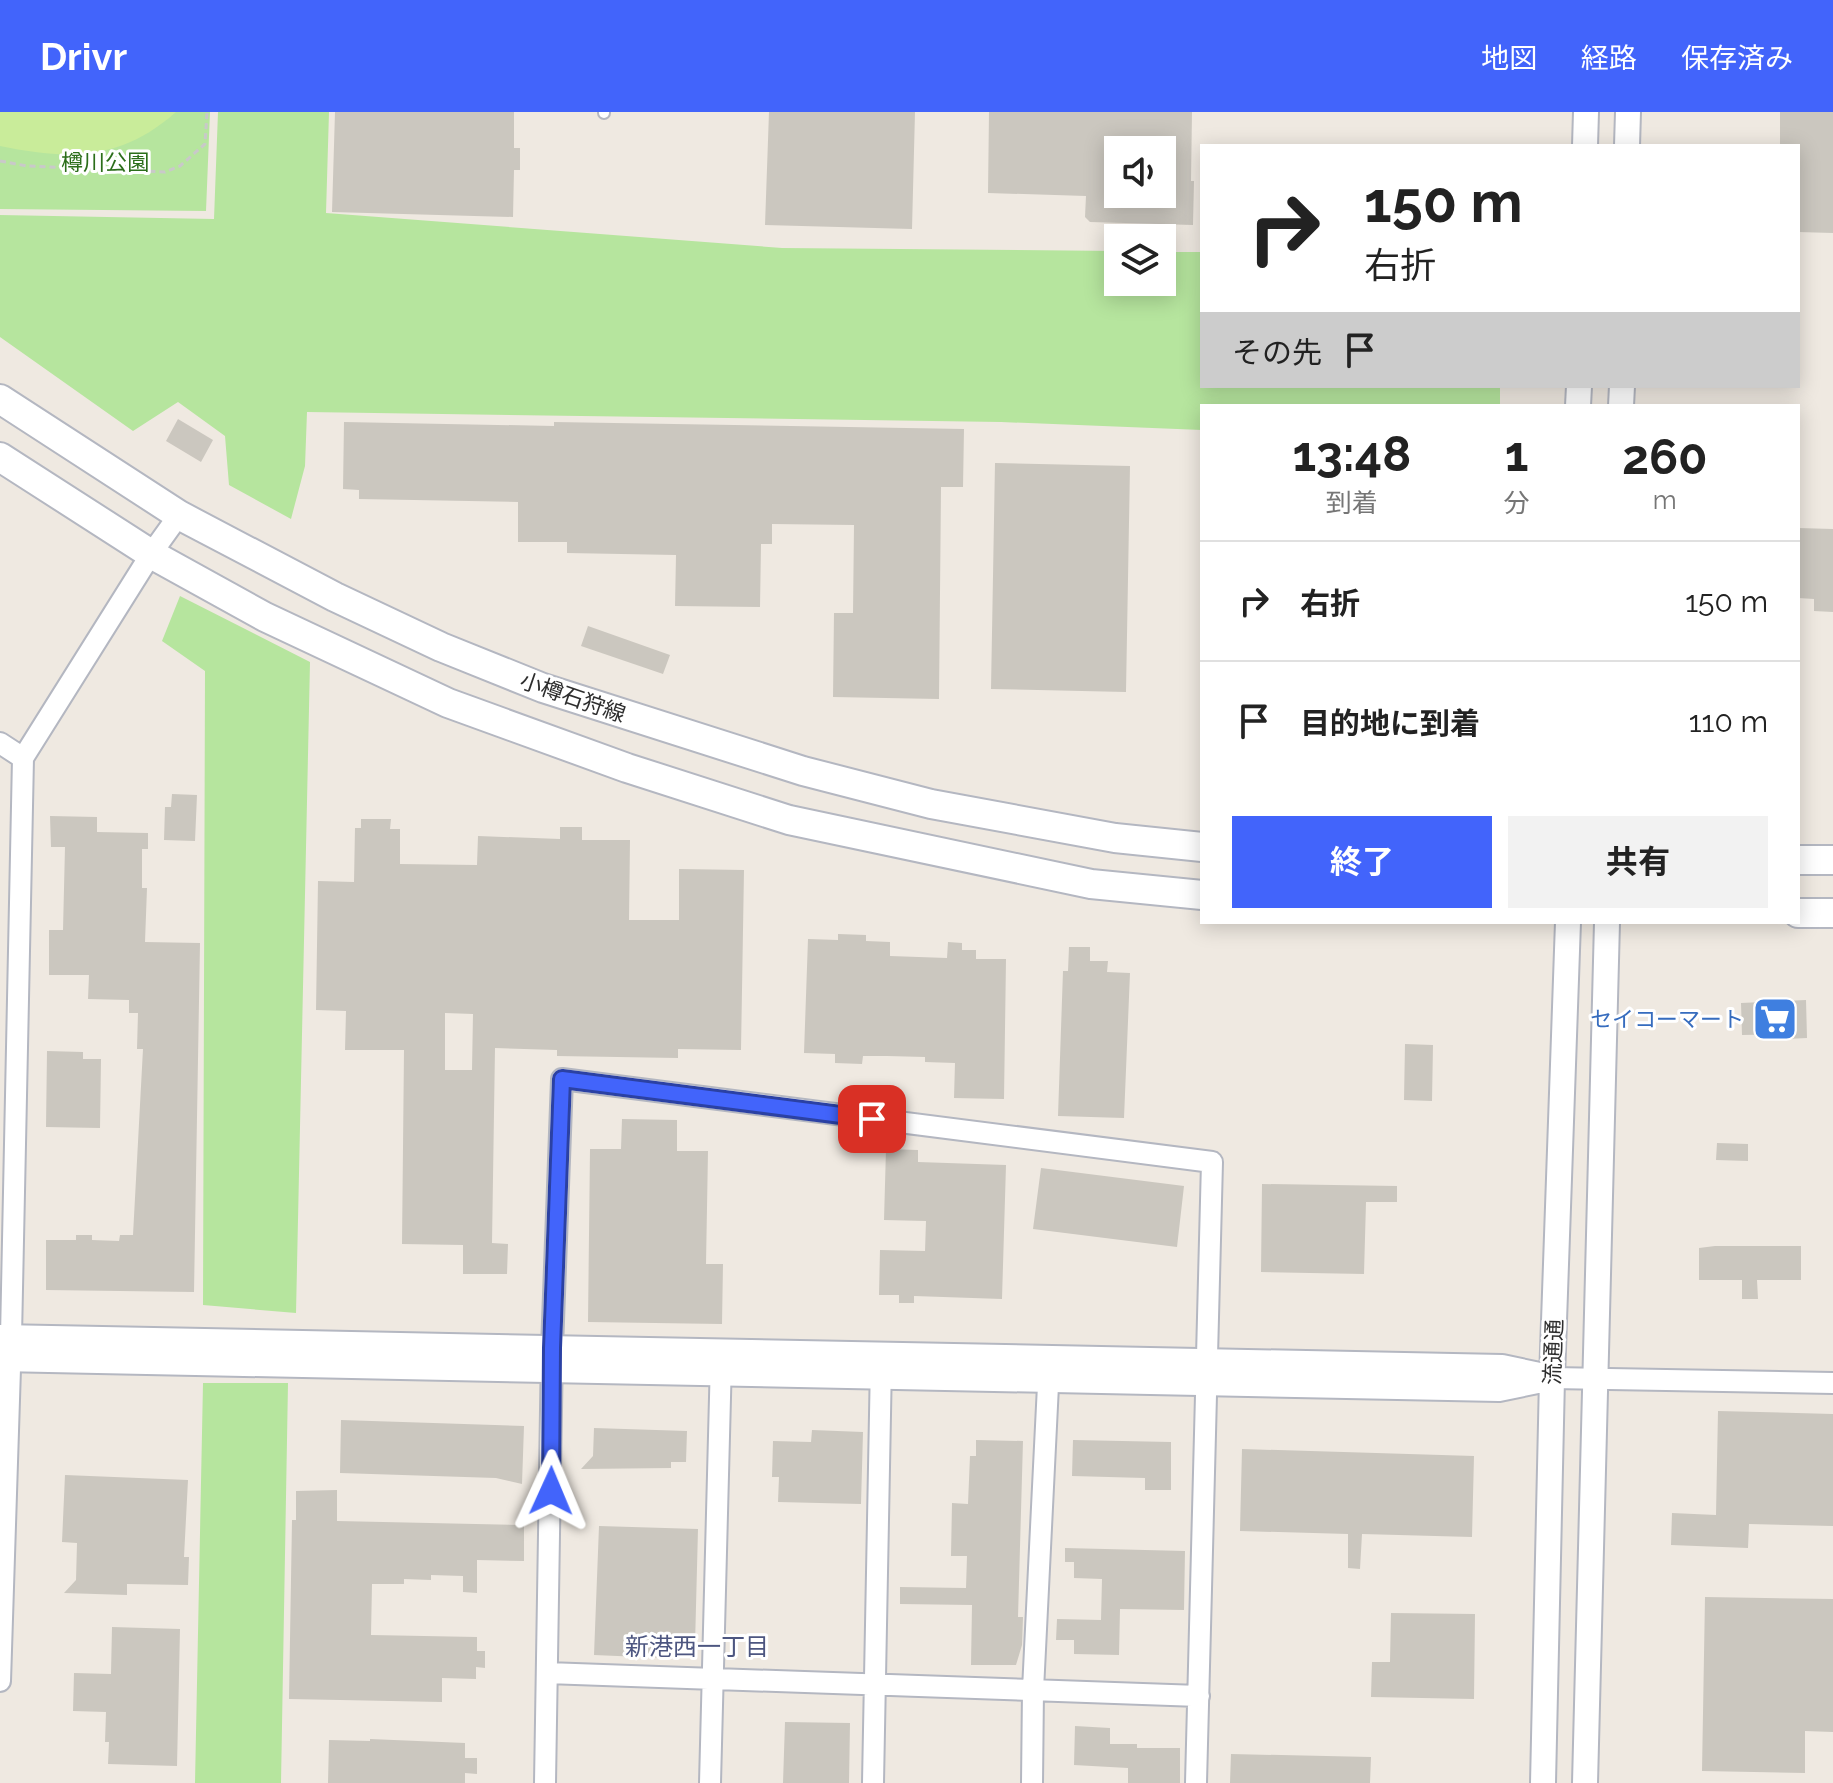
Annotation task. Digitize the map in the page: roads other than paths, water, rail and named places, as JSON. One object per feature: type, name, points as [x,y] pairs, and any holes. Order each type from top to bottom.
[{"type":"main road","name":"小樽石狩線","points":[[0,399],[179,515],[335,597],[428,641],[543,688],[803,771],[931,804],[1115,838],[1200,847]]},
{"type":"main road","points":[[0,457],[151,554],[265,617],[448,703],[627,768],[789,820],[1091,884],[1200,895]]},
{"type":"main road","points":[[1800,860],[1833,860]]},
{"type":"main road","points":[[1800,913],[1833,913]]},
{"type":"street","points":[[1585,144],[1586,112]]},
{"type":"street","points":[[1627,144],[1628,112]]},
{"type":"street","points":[[0,1681],[5,1348],[23,758],[151,554],[179,515]]},
{"type":"street","points":[[0,743],[23,758]]},
{"type":"street","name":"流通通","points":[[1543,1783],[1552,1378],[1568,924]]},
{"type":"street","name":"流通通","points":[[1585,1783],[1607,924]]},
{"type":"street","points":[[545,1783],[562,1079],[1212,1162],[1196,1783]]},
{"type":"street","points":[[5,1348],[1207,1372],[1502,1367],[1552,1378],[1833,1383]]},
{"type":"street","points":[[710,1783],[721,1362]]},
{"type":"street","points":[[873,1783],[881,1365]]},
{"type":"street","points":[[1032,1783],[1033,1690],[1049,1368]]},
{"type":"street","points":[[547,1673],[1199,1696]]},
{"type":"place","name":"セイコーマート","points":[[1775,1019]]},
{"type":"district","name":"新港西一丁目","points":[[697,1646]]},
{"type":"park label","name":"樽川公園","points":[[105,162]]}]
